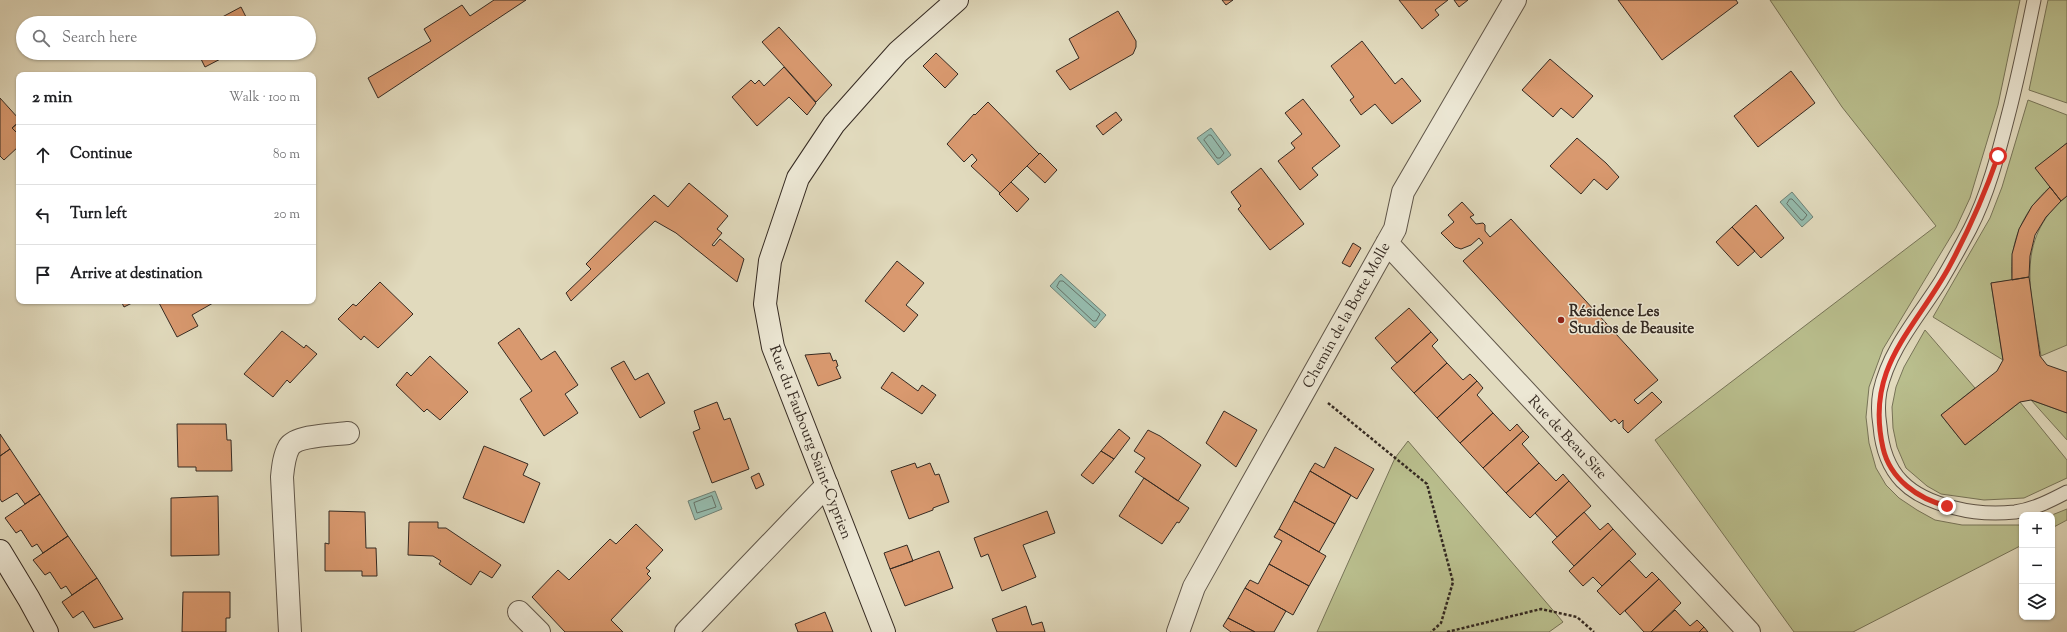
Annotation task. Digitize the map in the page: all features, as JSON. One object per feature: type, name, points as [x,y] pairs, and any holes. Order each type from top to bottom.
[{"type":"street","name":"Rue du Faubourg Saint-Cyprien","points":[[884,632],[773,347],[765,304],[770,261],[798,178],[834,124],[898,52],[957,0]]},
{"type":"street","name":"Chemin de la Botte Molle","points":[[1178,632],[1194,587],[1395,229],[1403,192],[1515,0]]},
{"type":"street","name":"Rue de Beau Site","points":[[1387,243],[1749,632]]},
{"type":"street","points":[[290,632],[282,477],[284,459],[290,446],[299,440],[348,433]]},
{"type":"street","points":[[686,632],[827,485]]},
{"type":"street","points":[[0,551],[47,632]]},
{"type":"street","points":[[519,612],[539,632]]},
{"type":"lane","points":[[2034,0],[2023,58],[1998,156],[1985,193],[1970,228],[1942,280],[1908,329],[1898,348],[1880,391],[1878,411],[1880,436],[1891,468],[1899,479],[1917,494],[1931,502],[1970,512],[2014,512],[2033,508],[2067,492]]},
{"type":"path","points":[[1308,383],[1326,401],[1427,484],[1453,582],[1441,624],[1431,632]]},
{"type":"path","points":[[1447,632],[1541,609],[1577,617],[1594,632]]},
{"type":"shaded area","points":[[1770,0],[2020,0],[1998,105],[1970,198],[1956,228],[1883,349],[1869,387],[1866,417],[1869,443],[1876,468],[1886,485],[1899,498],[1935,520],[1962,525],[2019,525],[2019,547],[1853,632],[1794,632],[1655,440],[1936,226],[1842,107]]},
{"type":"shaded area","points":[[2048,0],[2067,0],[2067,103],[2029,90]]},
{"type":"shaded area","points":[[2028,100],[2067,115],[2067,143],[2036,168],[2050,187],[2032,207],[2019,229],[2013,253],[2012,280],[1991,283],[2003,360],[1933,317],[1990,218],[2002,187]]},
{"type":"shaded area","points":[[2067,196],[2067,345],[2041,356],[2031,291],[2030,270],[2032,250],[2038,231],[2050,213]]},
{"type":"shaded area","points":[[1925,330],[1975,388],[1941,415],[1965,445],[2020,402],[2067,460],[2067,478],[2024,498],[1984,500],[1941,494],[1927,486],[1906,468],[1897,447],[1893,428],[1892,407],[1896,387],[1904,367]]},
{"type":"shaded area","points":[[2031,400],[2067,413],[2067,440]]},
{"type":"shaded area","points":[[1408,441],[1563,622],[1549,632],[1317,632],[1395,458]]},
{"type":"shaded area","points":[[2067,509],[2067,520],[2055,526],[2055,514]]},
{"type":"water","points":[[1211,128],[1231,155],[1218,165],[1197,138]]},
{"type":"water","points":[[1792,192],[1813,217],[1802,227],[1780,202]]},
{"type":"water","points":[[1061,274],[1106,315],[1095,328],[1050,286]]},
{"type":"water","points":[[715,491],[722,509],[695,520],[688,501]]},
{"type":"building","points":[[494,0],[526,0],[378,98],[368,78],[431,41],[424,29],[462,5],[470,16]]},
{"type":"building","points":[[1222,0],[1233,0],[1226,5]]},
{"type":"building","points":[[1399,0],[1448,0],[1435,10],[1439,15],[1422,29]]},
{"type":"building","points":[[1454,0],[1468,0],[1459,7]]},
{"type":"building","points":[[1618,0],[1736,0],[1738,3],[1662,60]]},
{"type":"building","points":[[241,7],[246,16],[224,16]]},
{"type":"building","points":[[1118,11],[1136,41],[1136,47],[1133,54],[1070,90],[1056,71],[1079,58],[1069,39]]},
{"type":"building","points":[[779,27],[832,85],[816,102],[762,42]]},
{"type":"building","points":[[1362,41],[1395,84],[1402,78],[1421,101],[1392,124],[1375,104],[1361,115],[1350,100],[1354,97],[1331,66]]},
{"type":"building","points":[[936,53],[958,74],[945,88],[923,66]]},
{"type":"building","points":[[1550,59],[1593,96],[1573,118],[1561,108],[1553,117],[1522,90]]},
{"type":"building","points":[[202,60],[218,60],[205,67]]},
{"type":"building","points":[[784,67],[816,103],[807,115],[789,97],[757,126],[732,97],[751,80],[755,84],[759,80],[764,86]]},
{"type":"building","points":[[1791,71],[1815,103],[1758,147],[1734,116]]},
{"type":"building","points":[[0,98],[16,116],[16,125],[12,128],[16,132],[16,149],[4,160],[0,156]]},
{"type":"building","points":[[1303,99],[1340,146],[1312,168],[1318,175],[1300,190],[1278,161],[1295,148],[1291,143],[1302,134],[1285,113]]},
{"type":"building","points":[[988,102],[1039,154],[1000,193],[971,166],[977,160],[972,154],[964,162],[947,144],[974,114],[975,115]]},
{"type":"building","points":[[1116,112],[1122,120],[1103,135],[1096,126]]},
{"type":"building","points":[[16,125],[16,132],[12,128]]},
{"type":"building","points":[[1577,138],[1606,163],[1619,177],[1607,190],[1594,179],[1581,194],[1550,166]]},
{"type":"building","points":[[2067,143],[2067,196],[2061,201],[2035,168]]},
{"type":"building","points":[[1040,153],[1057,170],[1045,183],[1027,166]]},
{"type":"building","points":[[1261,168],[1304,224],[1270,250],[1238,209],[1241,206],[1231,192]]},
{"type":"building","points":[[1011,182],[1029,199],[1017,212],[999,194]]},
{"type":"building","points":[[689,183],[728,216],[717,229],[722,233],[712,245],[714,246],[720,239],[744,259],[737,282],[676,233],[655,221],[571,301],[566,293],[591,269],[586,264],[654,195],[668,207]]},
{"type":"building","points":[[2050,187],[2061,201],[2046,217],[2035,235],[2030,256],[2029,277],[2012,280],[2012,254],[2019,229],[2032,206]]},
{"type":"building","name":"Résidence Les Studios de Beausite","points":[[1462,202],[1474,215],[1470,217],[1476,224],[1483,223],[1485,225],[1485,231],[1490,237],[1511,219],[1658,380],[1634,400],[1638,404],[1652,392],[1662,402],[1628,433],[1623,428],[1623,420],[1619,424],[1615,419],[1611,422],[1463,261],[1483,243],[1479,238],[1471,245],[1461,249],[1455,247],[1441,233],[1454,222],[1448,215]]},
{"type":"building","points":[[1756,205],[1784,238],[1761,258],[1732,227]]},
{"type":"building","points":[[1732,227],[1755,251],[1738,266],[1716,242]]},
{"type":"building","points":[[1353,243],[1361,248],[1350,267],[1342,263]]},
{"type":"building","points":[[897,261],[924,283],[906,305],[918,315],[904,332],[865,301]]},
{"type":"building","points":[[2029,277],[2040,356],[2047,365],[2067,372],[2067,413],[2031,400],[2020,402],[1965,445],[1941,415],[1997,371],[2003,360],[1991,283]]},
{"type":"building","points":[[380,282],[413,314],[378,348],[364,336],[361,340],[338,319],[353,304],[356,306]]},
{"type":"building","points":[[122,304],[130,304],[124,307]]},
{"type":"building","points":[[160,304],[211,304],[192,315],[198,326],[177,337]]},
{"type":"building","points":[[1409,308],[1431,332],[1397,363],[1375,338]]},
{"type":"building","points":[[519,328],[541,360],[555,351],[578,385],[565,394],[578,413],[544,436],[520,399],[532,391],[498,343]]},
{"type":"building","points":[[282,331],[304,348],[306,345],[317,354],[290,383],[287,380],[273,397],[244,374]]},
{"type":"building","points":[[1431,332],[1438,340],[1432,346],[1447,363],[1414,393],[1391,368]]},
{"type":"building","points":[[830,353],[833,361],[836,360],[838,366],[836,367],[841,378],[818,386],[805,355]]},
{"type":"building","points":[[430,356],[468,392],[440,420],[427,409],[424,412],[396,385],[407,372],[411,376]]},
{"type":"building","points":[[624,361],[635,380],[648,373],[665,403],[640,418],[611,368]]},
{"type":"building","points":[[1447,363],[1463,380],[1470,374],[1477,381],[1437,418],[1414,393]]},
{"type":"building","points":[[892,372],[918,391],[922,385],[936,395],[922,414],[881,388]]},
{"type":"building","points":[[1477,381],[1483,388],[1477,395],[1493,413],[1460,443],[1437,418]]},
{"type":"building","points":[[717,402],[724,420],[730,418],[749,469],[712,483],[693,432],[700,429],[694,411]]},
{"type":"building","points":[[1224,411],[1257,430],[1236,467],[1206,443]]},
{"type":"building","points":[[1493,413],[1510,431],[1517,424],[1523,431],[1483,468],[1460,443]]},
{"type":"building","points":[[177,424],[226,424],[227,440],[231,440],[232,471],[196,471],[196,467],[178,467]]},
{"type":"building","points":[[1119,429],[1130,438],[1114,459],[1101,451]]},
{"type":"building","points":[[1148,430],[1160,436],[1201,465],[1178,501],[1135,472],[1145,458],[1134,451]]},
{"type":"building","points":[[1523,431],[1529,437],[1522,444],[1539,463],[1506,493],[1483,468]]},
{"type":"building","points":[[0,434],[10,449],[0,456]]},
{"type":"building","points":[[484,446],[528,464],[523,475],[540,483],[524,523],[463,498]]},
{"type":"building","points":[[1335,447],[1374,469],[1357,499],[1310,471],[1315,463],[1324,468]]},
{"type":"building","points":[[10,449],[40,494],[25,504],[17,493],[2,502],[0,499],[0,456]]},
{"type":"building","points":[[1101,451],[1114,459],[1093,484],[1081,475]]},
{"type":"building","points":[[915,463],[917,468],[930,463],[935,475],[939,474],[949,502],[909,519],[891,471]]},
{"type":"building","points":[[1539,463],[1556,481],[1563,474],[1569,481],[1530,518],[1506,493]]},
{"type":"building","points":[[1310,471],[1351,495],[1335,524],[1294,501]]},
{"type":"building","points":[[759,473],[764,485],[756,489],[751,477]]},
{"type":"building","points":[[1144,478],[1189,508],[1179,523],[1177,522],[1162,544],[1119,516]]},
{"type":"building","points":[[1569,481],[1591,506],[1557,537],[1535,513]]},
{"type":"building","points":[[40,494],[68,536],[43,553],[37,544],[32,547],[21,530],[16,533],[5,518]]},
{"type":"building","points":[[218,496],[219,555],[171,556],[171,498]]},
{"type":"building","points":[[1294,501],[1335,524],[1319,552],[1279,529]]},
{"type":"building","points":[[329,511],[365,512],[366,548],[376,548],[377,576],[362,576],[362,571],[325,571],[325,543],[329,544]]},
{"type":"building","points":[[1047,511],[1055,533],[1023,545],[1036,577],[1002,591],[988,554],[981,557],[974,538]]},
{"type":"building","points":[[1584,512],[1600,530],[1608,523],[1613,529],[1574,566],[1552,542]]},
{"type":"building","points":[[409,522],[438,522],[438,528],[446,528],[501,565],[492,578],[480,571],[471,585],[439,564],[441,561],[433,556],[408,555]]},
{"type":"building","points":[[636,524],[663,550],[646,568],[650,571],[647,574],[651,578],[611,620],[623,632],[565,632],[532,597],[558,570],[569,580],[610,539],[616,544]]},
{"type":"building","points":[[1279,529],[1326,556],[1309,586],[1269,564],[1282,541],[1274,537]]},
{"type":"building","points":[[1613,529],[1636,554],[1602,586],[1593,577],[1583,586],[1569,571]]},
{"type":"building","points":[[68,536],[97,578],[72,595],[66,586],[61,589],[50,572],[45,575],[33,560]]},
{"type":"building","points":[[907,545],[913,561],[890,569],[884,553]]},
{"type":"building","points":[[939,551],[953,588],[905,606],[890,569]]},
{"type":"building","points":[[1629,560],[1646,578],[1652,572],[1659,579],[1620,615],[1597,591]]},
{"type":"building","points":[[1269,564],[1309,586],[1293,615],[1245,588],[1250,580],[1258,584]]},
{"type":"building","points":[[97,578],[123,619],[94,628],[83,611],[73,618],[62,602]]},
{"type":"building","points":[[1659,579],[1681,603],[1651,632],[1644,632],[1625,611]]},
{"type":"building","points":[[1245,588],[1286,611],[1274,632],[1255,632],[1228,618]]},
{"type":"building","points":[[183,592],[230,592],[230,618],[226,618],[226,632],[182,632]]},
{"type":"building","points":[[1026,606],[1032,625],[1042,622],[1045,632],[997,632],[992,619]]},
{"type":"building","points":[[1675,610],[1690,626],[1697,620],[1704,627],[1699,632],[1651,632]]},
{"type":"building","points":[[825,612],[833,632],[798,632],[795,624]]},
{"type":"building","points":[[1228,618],[1255,632],[1231,632],[1223,626]]},
{"type":"building","points":[[1704,627],[1708,632],[1699,632]]},
{"type":"place","name":"Résidence Les Studios de Beausite","points":[[1561,320]]},
{"type":"route","points":[[1947,506],[1931,502],[1917,494],[1899,479],[1891,468],[1880,436],[1878,411],[1880,391],[1887,372],[1908,329],[1942,280],[1970,228],[1985,193],[1998,156]]}]
